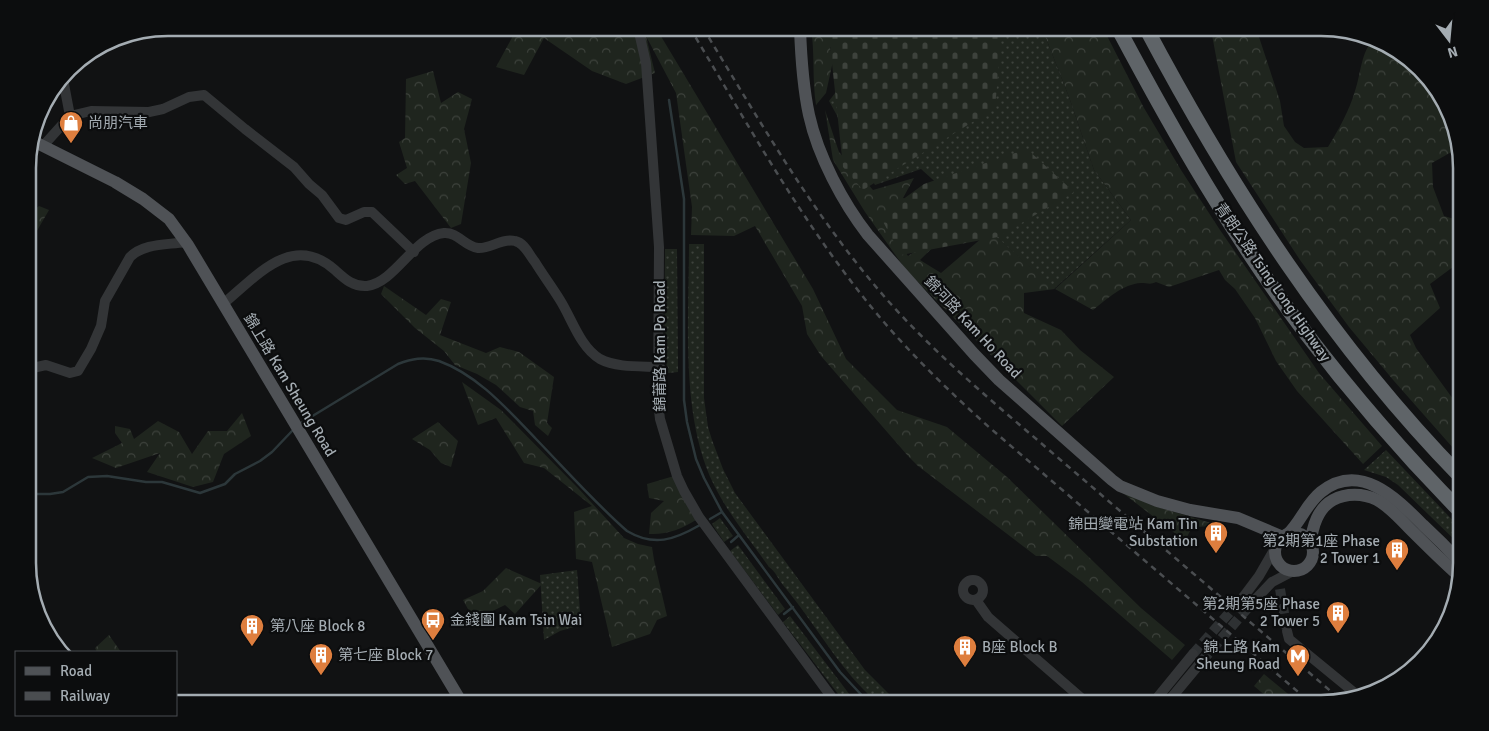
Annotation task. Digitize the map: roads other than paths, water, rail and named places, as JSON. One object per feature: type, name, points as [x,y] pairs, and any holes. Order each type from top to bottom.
[{"type":"highway","name":"青朗公路 Tsing Long Highway","points":[[1122,36],[1216,201],[1303,330],[1367,410],[1453,504]]},
{"type":"highway","name":"青朗公路 Tsing Long Highway","points":[[1151,36],[1238,190],[1290,268],[1341,338],[1387,395],[1453,468]]},
{"type":"main road","name":"錦河路 Kam Ho Road","points":[[801,36],[803,76],[809,116],[819,146],[839,190],[853,215],[868,235],[953,333],[999,380],[1120,486],[1157,501],[1190,510],[1233,517],[1285,536]]},
{"type":"main road","name":"錦上路 Kam Sheung Road","points":[[39,143],[114,182],[143,199],[168,219],[185,242],[223,304],[457,695]]},
{"type":"main road","points":[[1275,550],[1298,523],[1308,505],[1320,493],[1326,488],[1349,481],[1374,485],[1391,494],[1453,553]]},
{"type":"main road","points":[[1311,543],[1318,516],[1329,502],[1348,495],[1362,495],[1377,500],[1390,510],[1452,570]]},
{"type":"main road","points":[[1258,527],[1275,550],[1276,557],[1281,565],[1293,571],[1304,568],[1311,561],[1314,551],[1311,543],[1305,536],[1300,534],[1285,536]]},
{"type":"street","name":"錦莆路 Kam Po Road","points":[[640,37],[646,63],[659,247],[660,367],[658,402],[660,419],[674,468],[684,491],[715,539],[830,694]]},
{"type":"street","points":[[64,86],[70,116]]},
{"type":"street","points":[[39,142],[70,116],[91,112],[149,112],[163,109],[189,97],[204,95],[294,167],[322,195],[339,218],[348,220],[364,212],[372,212],[414,252]]},
{"type":"street","points":[[223,304],[268,267],[289,256],[298,254],[312,256],[326,263],[349,283],[369,286],[381,281],[429,238],[444,233],[455,235],[467,244],[479,248],[509,241],[524,246],[554,289],[583,341],[596,356],[622,365],[660,367]]},
{"type":"street","points":[[36,367],[46,365],[70,372],[78,371],[92,349],[101,326],[106,301],[130,256],[147,246],[185,242]]},
{"type":"street","points":[[1244,596],[1275,550]]},
{"type":"street","points":[[1252,603],[1266,587],[1278,578],[1293,571]]},
{"type":"street","points":[[1278,578],[1280,589]]},
{"type":"street","points":[[976,600],[988,618],[1077,694]]},
{"type":"street","points":[[1287,631],[1289,639],[1352,691]]},
{"type":"street","points":[[1160,694],[1193,654]]},
{"type":"street","points":[[1174,694],[1202,661]]},
{"type":"waterway","points":[[669,100],[684,199],[684,400],[696,459],[722,512],[840,672],[861,694]]},
{"type":"waterway","points":[[301,423],[398,364],[418,359],[433,359],[467,375],[492,394],[592,498],[627,531],[646,539],[664,540],[681,535],[700,525]]},
{"type":"waterway","points":[[36,494],[63,492],[88,477],[107,476],[146,482],[162,482],[200,493],[225,484],[235,474],[260,461],[272,452],[292,431]]},
{"type":"waterway","points":[[710,519],[722,512]]},
{"type":"waterway","points":[[731,542],[739,535]]},
{"type":"waterway","points":[[784,614],[793,607]]},
{"type":"tunnel","points":[[1280,589],[1287,631]]},
{"type":"tunnel","points":[[1193,654],[1244,596]]},
{"type":"tunnel","points":[[1202,661],[1252,603]]},
{"type":"railway","points":[[695,37],[769,161],[811,226],[857,289],[904,344],[937,379],[990,428],[1301,694]]},
{"type":"railway","points":[[708,37],[790,170],[838,238],[890,303],[931,345],[996,405],[1334,694]]},
{"type":"place","name":"尚朋汽車","points":[[71,144]]},
{"type":"place","name":"錦田變電站 Kam Tin Substation","points":[[1216,554]]},
{"type":"place","name":"第2期第1座 Phase 2 Tower 1","points":[[1397,571]]},
{"type":"place","name":"第2期第5座 Phase 2 Tower 5","points":[[1338,634]]},
{"type":"place","name":"金錢圍 Kam Tsin Wai","points":[[433,641]]},
{"type":"place","name":"第八座 Block 8","points":[[252,647]]},
{"type":"place","name":"B座 Block B","points":[[965,668]]},
{"type":"place","name":"第七座 Block 7","points":[[321,676]]},
{"type":"place","name":"錦上路 Kam Sheung Road","points":[[1298,677]]}]
